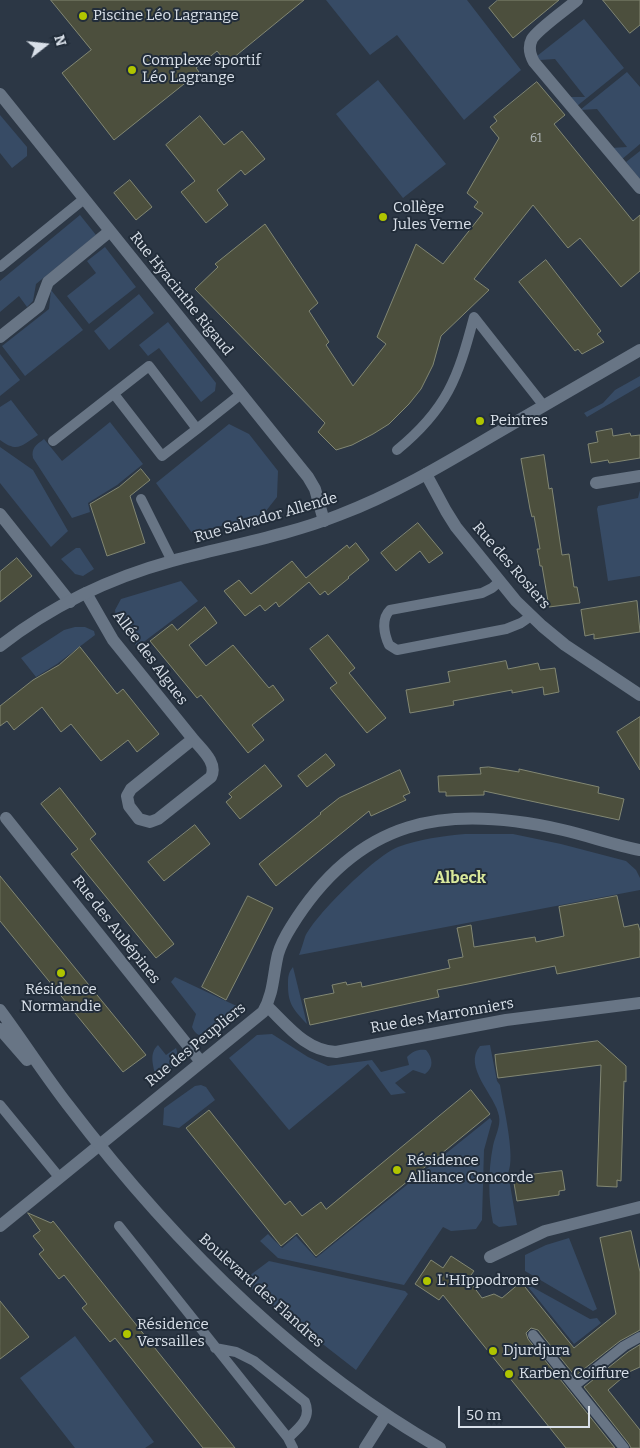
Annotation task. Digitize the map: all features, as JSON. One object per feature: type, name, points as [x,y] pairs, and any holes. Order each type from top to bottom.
[{"type":"street","points":[[577,0],[535,35],[530,46],[531,56],[640,188]]},
{"type":"street","name":"Rue Hyacinthe Rigaud","points":[[0,94],[308,477],[315,489],[324,520]]},
{"type":"street","points":[[0,337],[39,306],[48,282],[110,232]]},
{"type":"street","name":"Rue Salvador Allende","points":[[0,646],[30,624],[86,593],[129,574],[324,520],[371,502],[426,474],[640,350]]},
{"type":"street","name":"Rue des Rosiers","points":[[426,474],[451,520],[499,582],[531,616],[565,645],[640,695]]},
{"type":"street","points":[[596,483],[640,476]]},
{"type":"street","points":[[0,514],[70,602]]},
{"type":"street","name":"Allée des Algues","points":[[86,593],[113,640],[193,739],[211,763],[213,771],[211,777],[158,819],[147,822],[139,819],[128,803],[127,796],[131,789],[193,739]]},
{"type":"street","name":"Rue des Aubépines","points":[[6,818],[201,1062]]},
{"type":"street","name":"Rue des Peupliers","points":[[0,1226],[258,1016],[267,1006],[273,990],[281,946],[291,927],[308,902],[325,882],[353,855],[374,841],[396,830],[416,824],[445,819],[486,818],[561,829],[640,850]]},
{"type":"street","name":"Rue des Marronniers","points":[[267,1006],[299,1036],[314,1047],[328,1052],[336,1052],[477,1025],[640,1003]]},
{"type":"street","name":"Boulevard des Flandres","points":[[0,1010],[67,1104]]},
{"type":"street","name":"Boulevard des Flandres","points":[[0,1029],[67,1104],[178,1236],[240,1299],[297,1349],[353,1392],[440,1448]]},
{"type":"street","points":[[490,1257],[545,1231],[640,1207]]},
{"type":"street","points":[[365,1448],[386,1415]]},
{"type":"lane","points":[[0,267],[84,199]]},
{"type":"lane","points":[[397,450],[426,424],[445,398],[461,364],[474,317],[544,406]]},
{"type":"lane","points":[[53,441],[149,366],[197,429]]},
{"type":"lane","points":[[114,394],[162,456],[241,394]]},
{"type":"lane","points":[[141,500],[172,561]]},
{"type":"lane","points":[[499,582],[482,593],[390,610],[384,622],[389,645],[396,650],[506,629],[521,623],[531,616]]},
{"type":"lane","points":[[0,1104],[59,1177]]},
{"type":"lane","points":[[119,1226],[288,1438],[293,1448]]},
{"type":"lane","points":[[533,1335],[624,1448]]},
{"type":"lane","points":[[574,1386],[624,1346],[640,1338]]},
{"type":"lane","points":[[215,1348],[236,1352],[254,1360],[305,1402],[308,1412],[306,1418],[303,1424],[288,1438]]},
{"type":"shaded area","points":[[326,0],[467,0],[521,70],[464,120],[397,35],[370,55]]},
{"type":"shaded area","points":[[584,19],[624,68],[577,106],[569,97],[585,97],[555,59],[540,60],[537,56]]},
{"type":"shaded area","points":[[627,72],[640,87],[640,144],[621,160],[611,148],[627,147],[597,109],[580,110]]},
{"type":"shaded area","points":[[378,80],[446,164],[403,198],[336,114]]},
{"type":"shaded area","points":[[0,115],[27,147],[27,156],[12,168],[0,153]]},
{"type":"shaded area","points":[[640,151],[640,179],[626,162]]},
{"type":"shaded area","points":[[80,215],[96,235],[36,284],[33,301],[27,307],[19,296],[0,312],[0,281]]},
{"type":"shaded area","points":[[105,247],[136,287],[89,324],[67,296],[96,273],[87,261]]},
{"type":"shaded area","points":[[51,290],[83,330],[25,376],[2,346],[49,309]]},
{"type":"shaded area","points":[[139,294],[154,313],[109,350],[94,331]]},
{"type":"shaded area","points":[[168,322],[216,383],[215,391],[201,402],[159,348],[148,356],[139,345]]},
{"type":"shaded area","points":[[0,354],[20,380],[0,396]]},
{"type":"shaded area","points":[[640,376],[640,386],[587,417],[584,413],[603,403],[615,390]]},
{"type":"shaded area","points":[[11,400],[38,435],[23,445],[15,447],[0,440],[0,407]]},
{"type":"shaded area","points":[[110,422],[143,464],[117,485],[88,503],[90,512],[72,518],[33,458],[33,449],[44,439],[62,461]]},
{"type":"shaded area","points":[[229,424],[249,434],[278,471],[277,497],[262,516],[192,533],[156,483]]},
{"type":"shaded area","points":[[0,447],[33,470],[68,531],[51,547],[0,483]]},
{"type":"shaded area","points":[[640,490],[640,576],[608,581],[598,506],[638,498]]},
{"type":"shaded area","points":[[76,548],[80,548],[94,569],[83,576],[75,574],[61,559]]},
{"type":"shaded area","points":[[181,581],[198,601],[137,647],[116,617],[115,610],[121,599]]},
{"type":"shaded area","points":[[85,627],[94,631],[95,635],[57,664],[36,677],[21,658],[64,630]]},
{"type":"shaded area","points":[[465,834],[513,834],[626,861],[636,870],[640,878],[640,890],[299,955],[305,937],[311,927],[333,901],[375,862],[398,847],[414,842]]},
{"type":"shaded area","points":[[293,967],[307,1024],[296,1011],[289,998],[288,978]]},
{"type":"shaded area","points":[[175,977],[245,1010],[226,1026],[210,1035],[203,1036],[197,1034],[192,1027],[196,1014],[171,982]]},
{"type":"shaded area","points":[[272,1034],[308,1057],[328,1066],[372,1060],[381,1072],[409,1065],[407,1057],[411,1053],[426,1050],[430,1056],[431,1066],[425,1074],[413,1070],[395,1083],[406,1093],[391,1095],[368,1064],[289,1130],[229,1058],[257,1035]]},
{"type":"shaded area","points":[[158,1045],[166,1055],[176,1048],[177,1059],[169,1070],[156,1079],[152,1057]]},
{"type":"shaded area","points":[[490,1045],[497,1081],[500,1085],[510,1143],[511,1155],[508,1173],[517,1225],[499,1227],[493,1223],[489,1185],[491,1156],[499,1127],[499,1116],[497,1108],[477,1072],[475,1063],[476,1054],[480,1046]]},
{"type":"shaded area","points":[[201,1085],[206,1087],[215,1100],[179,1128],[163,1125],[164,1108],[195,1086]]},
{"type":"shaded area","points":[[490,1118],[492,1121],[484,1150],[482,1220],[476,1229],[451,1231],[443,1227],[404,1285],[278,1258],[260,1241],[268,1234],[282,1248],[296,1236],[316,1258]]},
{"type":"shaded area","points":[[569,1238],[597,1309],[593,1311],[525,1271],[525,1255],[546,1245]]},
{"type":"shaded area","points":[[269,1261],[405,1291],[408,1294],[356,1370],[243,1282]]},
{"type":"shaded area","points":[[525,1283],[590,1319],[597,1318],[601,1323],[574,1344]]},
{"type":"shaded area","points":[[75,1336],[154,1442],[145,1448],[75,1448],[20,1378]]},
{"type":"building","name":"Complexe sportif Léo Lagrange","points":[[51,0],[304,0],[227,63],[217,51],[196,68],[199,72],[114,140],[62,73],[91,50]]},
{"type":"building","points":[[498,0],[559,0],[513,38],[489,8]]},
{"type":"building","points":[[603,0],[640,0],[640,25],[630,33]]},
{"type":"building","points":[[537,82],[565,115],[554,124],[633,221],[640,215],[640,271],[621,287],[580,238],[568,248],[533,205],[474,279],[489,290],[441,336],[433,365],[421,389],[409,404],[389,424],[352,445],[336,450],[318,432],[325,423],[195,289],[218,267],[215,264],[265,224],[318,303],[309,311],[329,342],[326,345],[353,386],[386,344],[377,337],[416,244],[443,264],[483,213],[474,207],[478,202],[467,193],[499,138],[490,127],[497,121],[494,117]]},
{"type":"building","points":[[200,116],[224,145],[242,131],[265,159],[245,175],[241,170],[217,190],[228,205],[206,223],[181,192],[195,181],[166,145]]},
{"type":"building","points":[[130,180],[152,207],[136,220],[114,193]]},
{"type":"building","points":[[546,260],[601,331],[597,334],[604,342],[582,354],[578,349],[575,351],[519,282]]},
{"type":"building","points":[[612,429],[613,436],[630,433],[631,436],[640,435],[640,458],[609,463],[608,460],[591,463],[588,444],[598,442],[596,432]]},
{"type":"building","points":[[544,455],[549,489],[552,488],[562,555],[569,554],[574,587],[577,587],[580,603],[549,607],[537,549],[540,549],[534,516],[532,517],[530,509],[521,459]]},
{"type":"building","points":[[141,469],[150,480],[130,496],[145,543],[107,556],[90,504],[119,487]]},
{"type":"building","points":[[418,523],[443,553],[429,563],[420,551],[396,571],[381,553]]},
{"type":"building","points":[[356,543],[369,560],[328,595],[325,591],[320,595],[309,582],[279,607],[276,602],[265,611],[260,605],[245,616],[224,591],[239,580],[251,594],[292,561],[306,578],[347,545],[349,548]]},
{"type":"building","points":[[17,558],[32,576],[0,602],[0,572]]},
{"type":"building","points":[[637,601],[640,632],[594,639],[594,634],[585,636],[581,610]]},
{"type":"building","points":[[205,607],[217,623],[189,645],[206,666],[233,645],[269,688],[273,685],[284,700],[252,725],[264,740],[248,753],[201,695],[197,698],[150,641],[172,624],[177,630]]},
{"type":"building","points":[[328,635],[355,668],[349,673],[386,718],[367,733],[330,688],[337,683],[310,649]]},
{"type":"building","points":[[80,647],[117,694],[123,689],[159,734],[137,752],[128,740],[101,761],[71,724],[61,732],[42,707],[14,730],[7,721],[0,726],[0,706],[33,680],[59,665]]},
{"type":"building","points":[[506,661],[508,669],[538,663],[540,670],[555,668],[559,692],[544,695],[543,687],[512,693],[512,690],[453,701],[454,705],[410,713],[406,690],[450,682],[448,672]]},
{"type":"building","points":[[640,717],[640,770],[617,732]]},
{"type":"building","points":[[326,754],[335,765],[307,787],[298,776]]},
{"type":"building","points":[[265,765],[282,786],[240,819],[226,802],[232,797],[229,794]]},
{"type":"building","points":[[489,767],[519,772],[519,769],[599,787],[598,793],[624,799],[619,820],[484,791],[484,795],[446,796],[446,792],[439,792],[438,776],[481,774],[480,768]]},
{"type":"building","points":[[400,770],[410,793],[403,796],[406,800],[371,816],[369,811],[276,886],[259,864],[339,798]]},
{"type":"building","points":[[60,788],[96,834],[90,839],[174,944],[156,958],[71,854],[78,849],[41,804]]},
{"type":"building","points":[[195,825],[210,844],[164,881],[148,862]]},
{"type":"building","name":"Résidence Normandie","points":[[0,876],[146,1055],[123,1072],[0,921]]},
{"type":"building","points":[[248,896],[273,908],[226,1000],[202,987]]},
{"type":"building","points":[[617,896],[624,927],[638,924],[640,931],[640,957],[557,974],[555,966],[437,990],[439,997],[310,1025],[304,999],[334,993],[332,985],[346,982],[347,985],[361,982],[362,987],[450,968],[448,960],[463,957],[457,928],[471,925],[474,947],[535,937],[536,942],[564,936],[559,907]]},
{"type":"building","points":[[598,1041],[626,1066],[621,1181],[617,1180],[617,1187],[597,1186],[601,1065],[498,1078],[496,1065],[495,1055]]},
{"type":"building","name":"Résidence Alliance Concorde","points":[[471,1090],[490,1114],[316,1256],[297,1233],[281,1246],[186,1128],[209,1110],[285,1205],[290,1201],[302,1216],[321,1202],[326,1209]]},
{"type":"building","points":[[562,1171],[565,1190],[559,1191],[559,1195],[517,1201],[513,1177]]},
{"type":"building","name":"Résidence Versailles","points":[[28,1213],[51,1223],[53,1221],[235,1448],[203,1448],[115,1338],[110,1342],[82,1308],[87,1304],[64,1275],[59,1279],[39,1254],[44,1250],[33,1236],[40,1231]]},
{"type":"building","points":[[631,1231],[640,1272],[640,1330],[620,1341],[575,1376],[538,1330],[531,1328],[526,1333],[528,1339],[615,1448],[566,1448],[443,1295],[439,1300],[415,1284],[431,1260],[443,1268],[451,1256],[474,1271],[468,1279],[482,1298],[494,1294],[502,1298],[521,1282],[574,1348],[616,1314],[600,1238]]},
{"type":"building","points":[[0,1301],[29,1337],[0,1359]]},
{"type":"building","points":[[640,1345],[640,1367],[629,1372],[608,1390],[640,1430],[640,1448],[631,1448],[584,1387],[628,1352]]},
{"type":"place","name":"Piscine Léo Lagrange","points":[[83,16]]},
{"type":"place","name":"Complexe sportif Léo Lagrange","points":[[132,70]]},
{"type":"place","name":"Collège Jules Verne","points":[[383,217]]},
{"type":"place","name":"Peintres","points":[[480,421]]},
{"type":"place","name":"Résidence Normandie","points":[[61,973]]},
{"type":"place","name":"Résidence Alliance Concorde","points":[[397,1170]]},
{"type":"place","name":"L'HIppodrome","points":[[427,1281]]},
{"type":"place","name":"Résidence Versailles","points":[[127,1334]]},
{"type":"place","name":"Djurdjura","points":[[493,1351]]},
{"type":"place","name":"Karben Coiffure","points":[[509,1374]]},
{"type":"district","name":"Albeck","points":[[460,879]]}]
